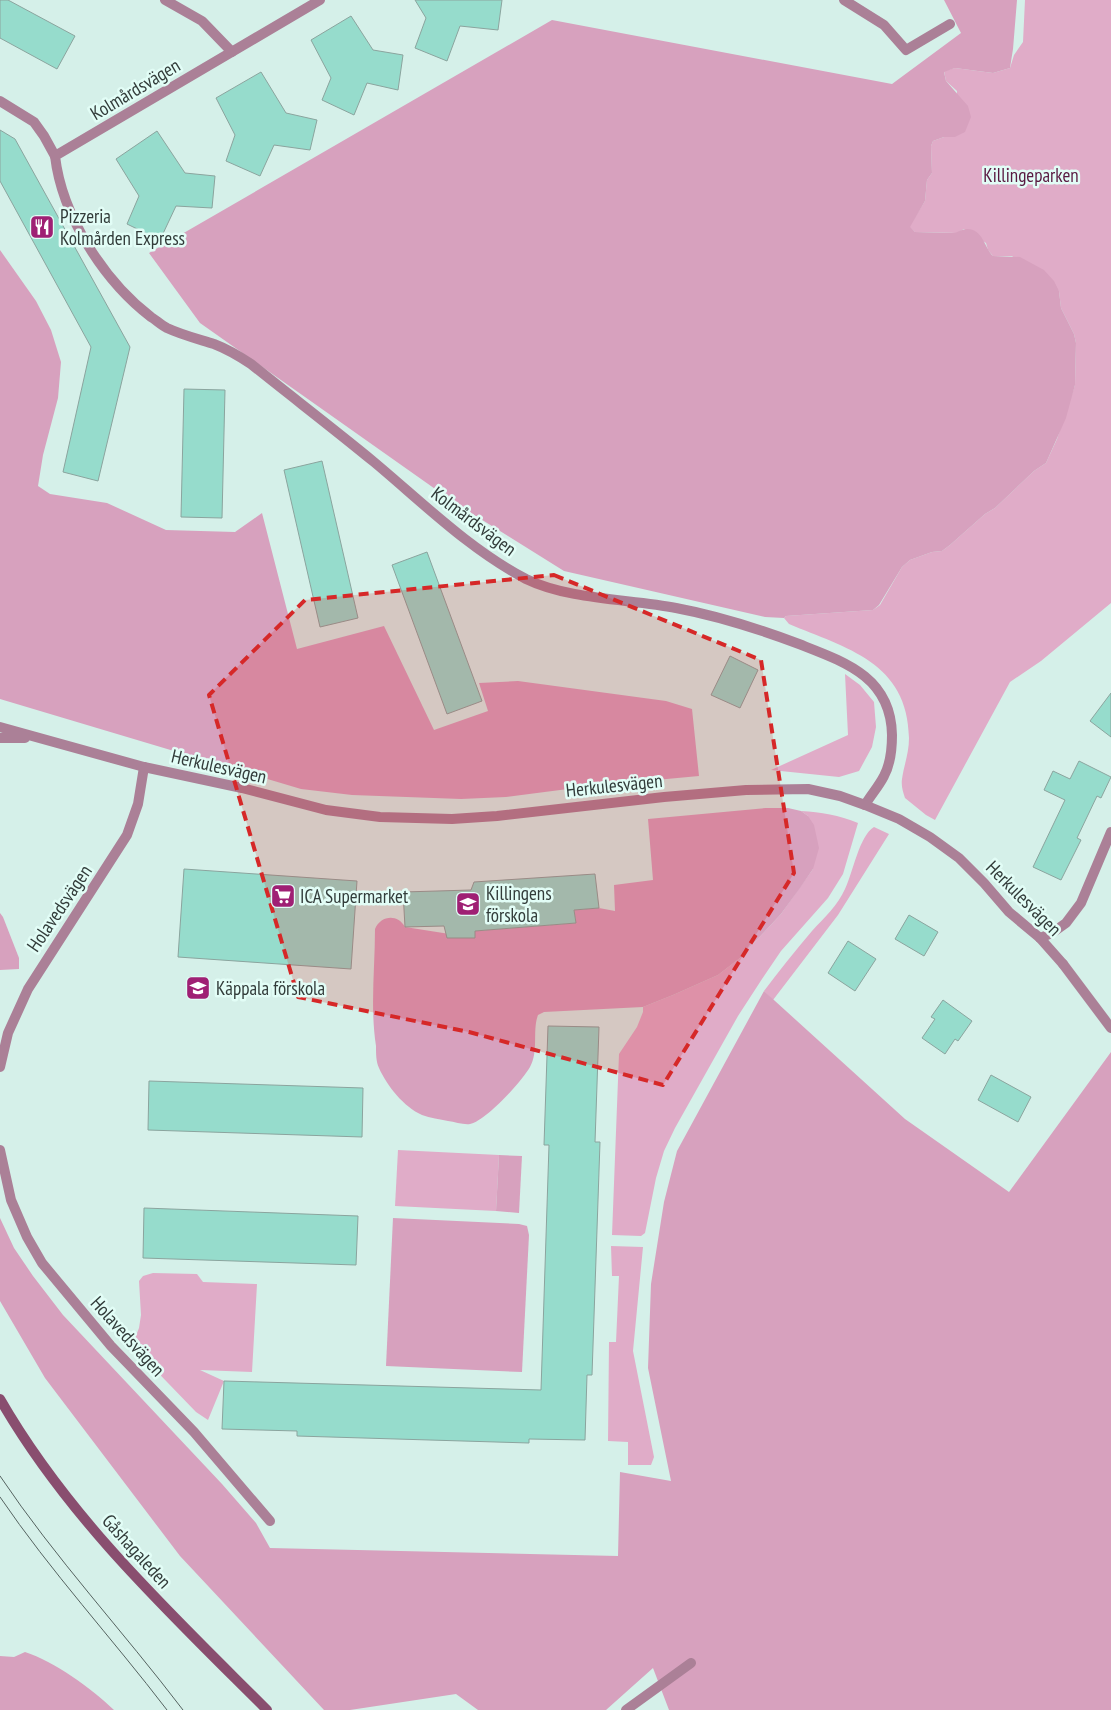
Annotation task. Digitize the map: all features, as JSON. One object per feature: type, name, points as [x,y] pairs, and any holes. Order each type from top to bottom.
[{"type":"main road","name":"Gåshagaleden","points":[[0,1399],[37,1459],[122,1563],[266,1710]]},
{"type":"street","points":[[165,0],[202,21],[232,52]]},
{"type":"street","name":"Kolmårdsvägen","points":[[56,156],[320,0]]},
{"type":"street","points":[[844,0],[884,25],[906,50],[950,24]]},
{"type":"street","name":"Kolmårdsvägen","points":[[0,101],[34,122],[44,136],[56,156],[63,194],[82,234],[118,287],[134,304],[166,328],[234,353],[251,364],[376,463],[422,505],[486,555],[529,580],[546,586],[581,594],[675,607],[749,625],[825,653],[865,676],[875,686],[887,704],[891,722],[892,748],[889,764],[883,778],[865,804]]},
{"type":"street","name":"Herkulesvägen","points":[[0,727],[144,767],[242,788],[326,810],[380,817],[452,819],[497,816],[664,797],[779,789],[808,789],[840,796],[865,804],[899,819],[930,836],[959,858],[1010,912],[1040,938],[1111,1028]]},
{"type":"street","name":"Herkulesvägen","points":[[0,738],[36,738]]},
{"type":"street","name":"Holavedsvägen","points":[[0,1067],[8,1033],[28,988],[127,835],[138,804],[144,767]]},
{"type":"street","points":[[1040,938],[1052,933],[1066,923],[1081,903],[1111,832]]},
{"type":"street","name":"Holavedsvägen","points":[[0,1150],[11,1200],[27,1237],[42,1263],[111,1346],[194,1432],[270,1521]]},
{"type":"street","points":[[626,1710],[691,1663]]},
{"type":"highlighted area","points":[[554,575],[761,660],[794,873],[663,1085],[469,1032],[298,997],[209,695],[305,600]]},
{"type":"green space","name":"Killingeparken","points":[[1025,0],[1111,0],[1111,603],[1041,661],[1010,682],[935,820],[905,798],[902,789],[909,738],[906,712],[898,691],[886,675],[870,662],[832,641],[789,624],[784,618],[786,616],[873,610],[880,605],[902,567],[910,560],[932,552],[942,551],[985,514],[995,508],[1034,471],[1046,463],[1057,439],[1075,385],[1076,343],[1074,334],[1061,308],[1059,291],[1012,256],[993,256],[988,250],[986,243],[964,229],[957,233],[915,232],[909,227],[925,201],[927,180],[932,173],[931,146],[933,141],[944,137],[955,137],[957,91],[946,81],[944,71],[955,68],[993,73],[1010,68],[1014,55],[1023,42]]},
{"type":"green space","points":[[845,674],[860,685],[874,702],[876,727],[872,747],[859,771],[839,777],[771,770],[848,735]]},
{"type":"green space","points":[[801,811],[830,814],[858,823],[843,874],[828,898],[781,951],[762,979],[738,1016],[675,1128],[664,1151],[656,1178],[645,1233],[641,1236],[612,1235],[619,1054],[637,1027],[643,1007],[718,975],[740,958],[781,914],[813,869],[808,816]]},
{"type":"green space","points":[[874,827],[889,834],[838,915],[773,1000],[764,991],[799,946],[839,900],[848,882],[860,846],[864,838]]},
{"type":"green space","points":[[398,1150],[499,1155],[496,1211],[395,1206]]},
{"type":"green space","points":[[611,1246],[643,1247],[633,1351],[654,1457],[651,1465],[628,1465],[628,1442],[608,1441],[609,1342],[616,1342],[619,1276],[612,1276]]},
{"type":"green space","points":[[153,1273],[197,1274],[203,1282],[257,1284],[252,1372],[200,1370],[224,1381],[208,1420],[196,1412],[139,1353],[133,1343],[139,1328],[141,1315],[139,1281],[143,1276]]},
{"type":"shaded area","points":[[944,0],[1017,0],[1013,49],[1010,68],[993,73],[955,68],[944,72],[946,81],[968,106],[971,117],[965,132],[955,137],[944,137],[933,141],[931,146],[932,173],[927,180],[925,201],[910,227],[915,232],[952,233],[965,229],[972,230],[980,235],[993,256],[1020,257],[1044,270],[1054,281],[1059,291],[1061,308],[1074,334],[1076,343],[1075,385],[1066,418],[1046,463],[1034,471],[995,508],[985,514],[942,551],[932,552],[910,560],[902,567],[879,605],[873,610],[786,616],[784,618],[765,617],[564,571],[455,503],[200,323],[149,253],[552,20],[892,84],[961,33]]},
{"type":"shaded area","points":[[0,250],[36,301],[51,330],[61,362],[58,398],[43,455],[38,486],[50,494],[107,503],[166,530],[235,532],[262,513],[297,649],[384,626],[434,730],[488,711],[479,683],[518,681],[666,701],[692,709],[699,776],[591,786],[506,797],[461,799],[352,795],[301,789],[0,699]]},
{"type":"shaded area","points":[[766,808],[788,808],[801,811],[808,816],[814,825],[819,848],[813,869],[781,914],[740,958],[718,975],[643,1007],[544,1012],[538,1015],[535,1028],[533,1061],[530,1067],[520,1081],[494,1108],[485,1116],[470,1124],[422,1115],[409,1107],[391,1089],[377,1063],[373,1017],[375,929],[381,921],[394,918],[405,927],[475,938],[475,931],[576,923],[574,910],[599,908],[615,911],[614,885],[653,880],[648,819]]},
{"type":"shaded area","points":[[0,913],[19,958],[19,969],[0,970]]},
{"type":"shaded area","points":[[764,991],[905,1119],[1009,1192],[1111,1052],[1111,1710],[669,1710],[653,1668],[606,1710],[478,1710],[456,1694],[350,1710],[324,1710],[180,1556],[45,1378],[0,1301],[0,1218],[14,1248],[63,1315],[222,1484],[256,1523],[270,1548],[618,1556],[620,1472],[671,1481],[648,1368],[651,1284],[664,1202],[677,1151]]},
{"type":"shaded area","points":[[499,1155],[522,1156],[519,1213],[496,1211]]},
{"type":"shaded area","points":[[393,1218],[519,1224],[527,1226],[529,1235],[522,1372],[386,1366]]},
{"type":"shaded area","points":[[25,1652],[48,1662],[72,1676],[114,1710],[0,1710],[0,1656],[14,1657]]},
{"type":"building","points":[[0,0],[8,0],[75,36],[57,69],[0,38]]},
{"type":"building","points":[[415,0],[502,0],[498,30],[460,26],[447,61],[415,48],[426,18]]},
{"type":"building","points":[[351,16],[373,50],[403,55],[398,90],[367,83],[354,115],[322,100],[331,78],[311,40]]},
{"type":"building","points":[[261,72],[286,113],[317,120],[310,150],[274,145],[260,176],[226,161],[235,135],[216,98]]},
{"type":"building","points":[[0,130],[15,139],[130,347],[98,481],[63,472],[91,347],[0,181]]},
{"type":"building","points":[[157,131],[185,173],[215,176],[212,208],[176,206],[160,240],[127,224],[139,196],[116,159]]},
{"type":"building","points":[[184,389],[225,390],[222,518],[181,517]]},
{"type":"building","points":[[322,461],[358,618],[320,627],[284,470]]},
{"type":"building","points":[[427,552],[482,701],[447,714],[392,565]]},
{"type":"building","points":[[730,656],[758,670],[740,708],[711,695]]},
{"type":"building","points":[[1111,693],[1111,737],[1090,721]]},
{"type":"building","points":[[1079,761],[1111,777],[1101,798],[1097,796],[1077,838],[1081,840],[1061,880],[1033,867],[1065,800],[1044,790],[1053,771],[1070,779]]},
{"type":"building","points":[[184,869],[357,881],[351,969],[178,957]]},
{"type":"building","points":[[595,874],[599,908],[574,910],[576,923],[475,931],[475,938],[447,938],[444,926],[405,927],[403,892],[471,890],[474,882]]},
{"type":"building","points":[[909,915],[938,932],[924,956],[895,939]]},
{"type":"building","points":[[848,941],[876,959],[855,991],[828,973]]},
{"type":"building","points":[[943,1000],[972,1021],[958,1041],[955,1039],[945,1054],[922,1038],[935,1019],[931,1017]]},
{"type":"building","points":[[548,1026],[599,1027],[595,1142],[600,1142],[592,1375],[587,1375],[585,1440],[529,1439],[529,1443],[297,1436],[297,1431],[222,1429],[224,1381],[541,1390],[549,1145],[544,1145]]},
{"type":"building","points":[[991,1075],[1031,1097],[1018,1122],[978,1100]]},
{"type":"building","points":[[149,1081],[363,1088],[362,1137],[148,1130]]},
{"type":"building","points":[[144,1208],[358,1216],[356,1265],[143,1258]]},
{"type":"tram line","points":[[0,1476],[43,1536],[183,1710]]},
{"type":"tram line","points":[[0,1497],[40,1552],[167,1710]]},
{"type":"place","name":"Pizzeria Kolmården Express","points":[[42,227]]},
{"type":"place","name":"ICA Supermarket","points":[[283,896]]},
{"type":"place","name":"Killingens förskola","points":[[468,904]]},
{"type":"place","name":"Käppala förskola","points":[[198,988]]}]
